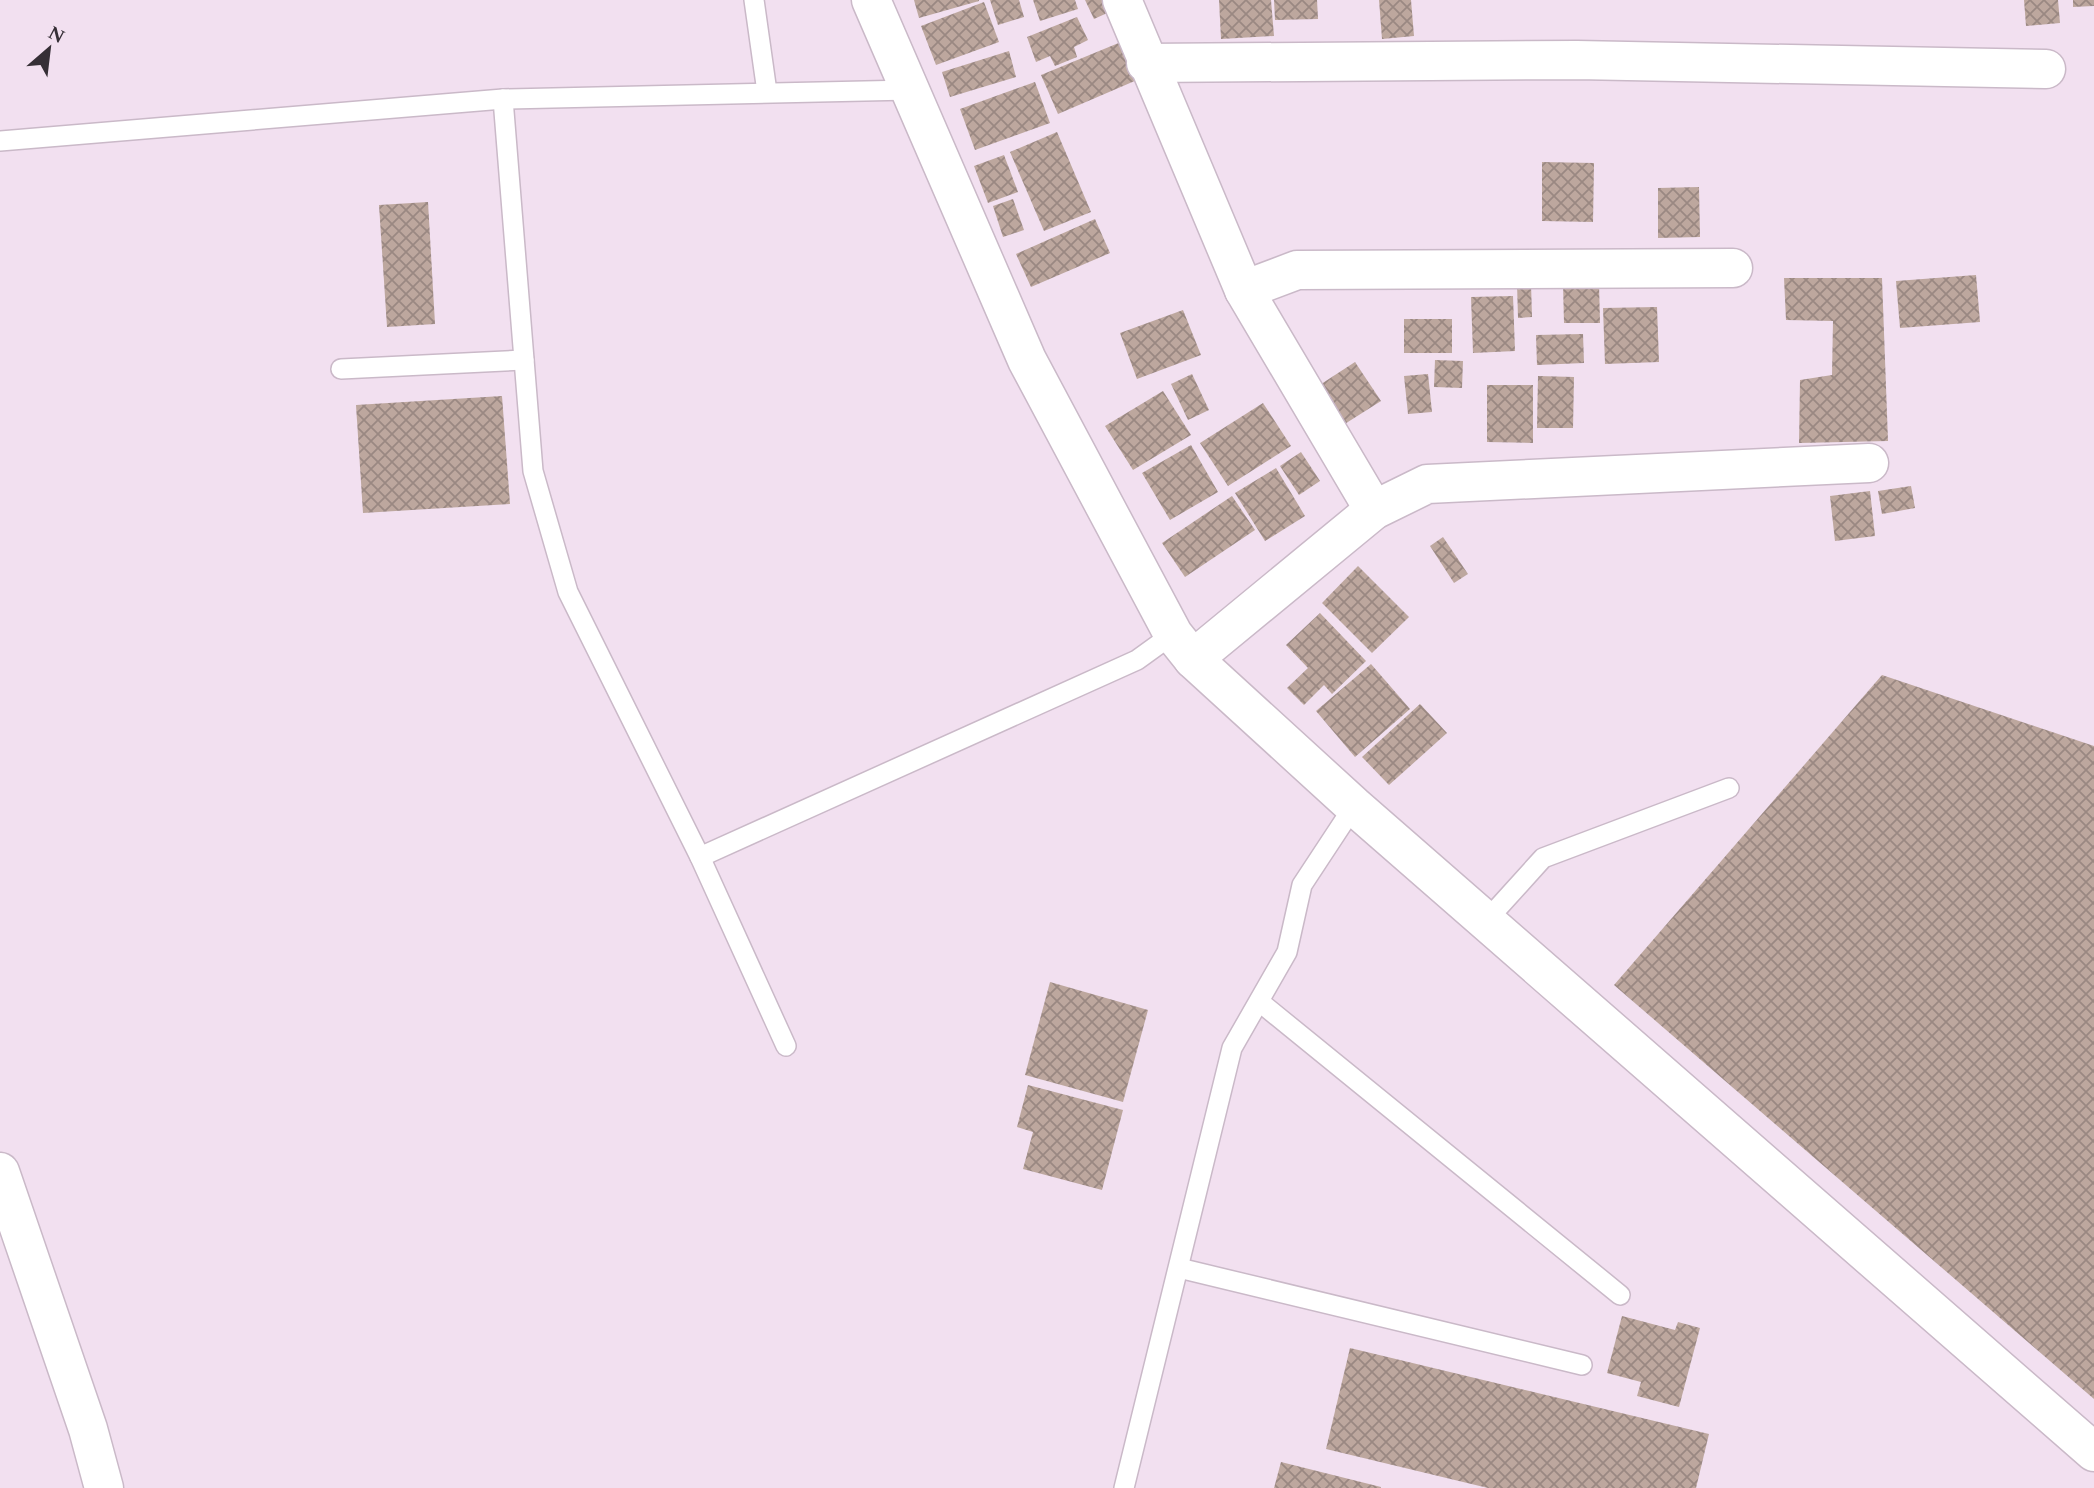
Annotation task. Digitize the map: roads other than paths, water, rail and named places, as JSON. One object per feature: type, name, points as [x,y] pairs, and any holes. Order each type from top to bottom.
[{"type":"street","points":[[872,0],[1027,360],[1183,647],[1354,806],[2094,1452]]},
{"type":"street","points":[[1122,0],[1146,63],[1244,290],[1374,510]]},
{"type":"street","points":[[1146,63],[1577,60],[2046,69]]},
{"type":"street","points":[[1244,290],[1297,270],[1733,268]]},
{"type":"street","points":[[1183,647],[1374,510],[1427,484],[1869,463]]},
{"type":"street","points":[[0,1172],[88,1429],[104,1488]]},
{"type":"lane","points":[[754,0],[767,92]]},
{"type":"lane","points":[[0,141],[503,99],[910,90]]},
{"type":"lane","points":[[503,99],[533,471],[568,592],[700,857],[786,1046]]},
{"type":"lane","points":[[341,369],[524,360]]},
{"type":"lane","points":[[700,857],[1137,660],[1183,647]]},
{"type":"lane","points":[[1486,921],[1543,858],[1729,788]]},
{"type":"lane","points":[[1124,1488],[1232,1048],[1261,1003],[1287,952],[1301,885],[1354,806]]},
{"type":"lane","points":[[1261,1003],[1620,1295]]},
{"type":"lane","points":[[1179,1268],[1582,1365]]}]
